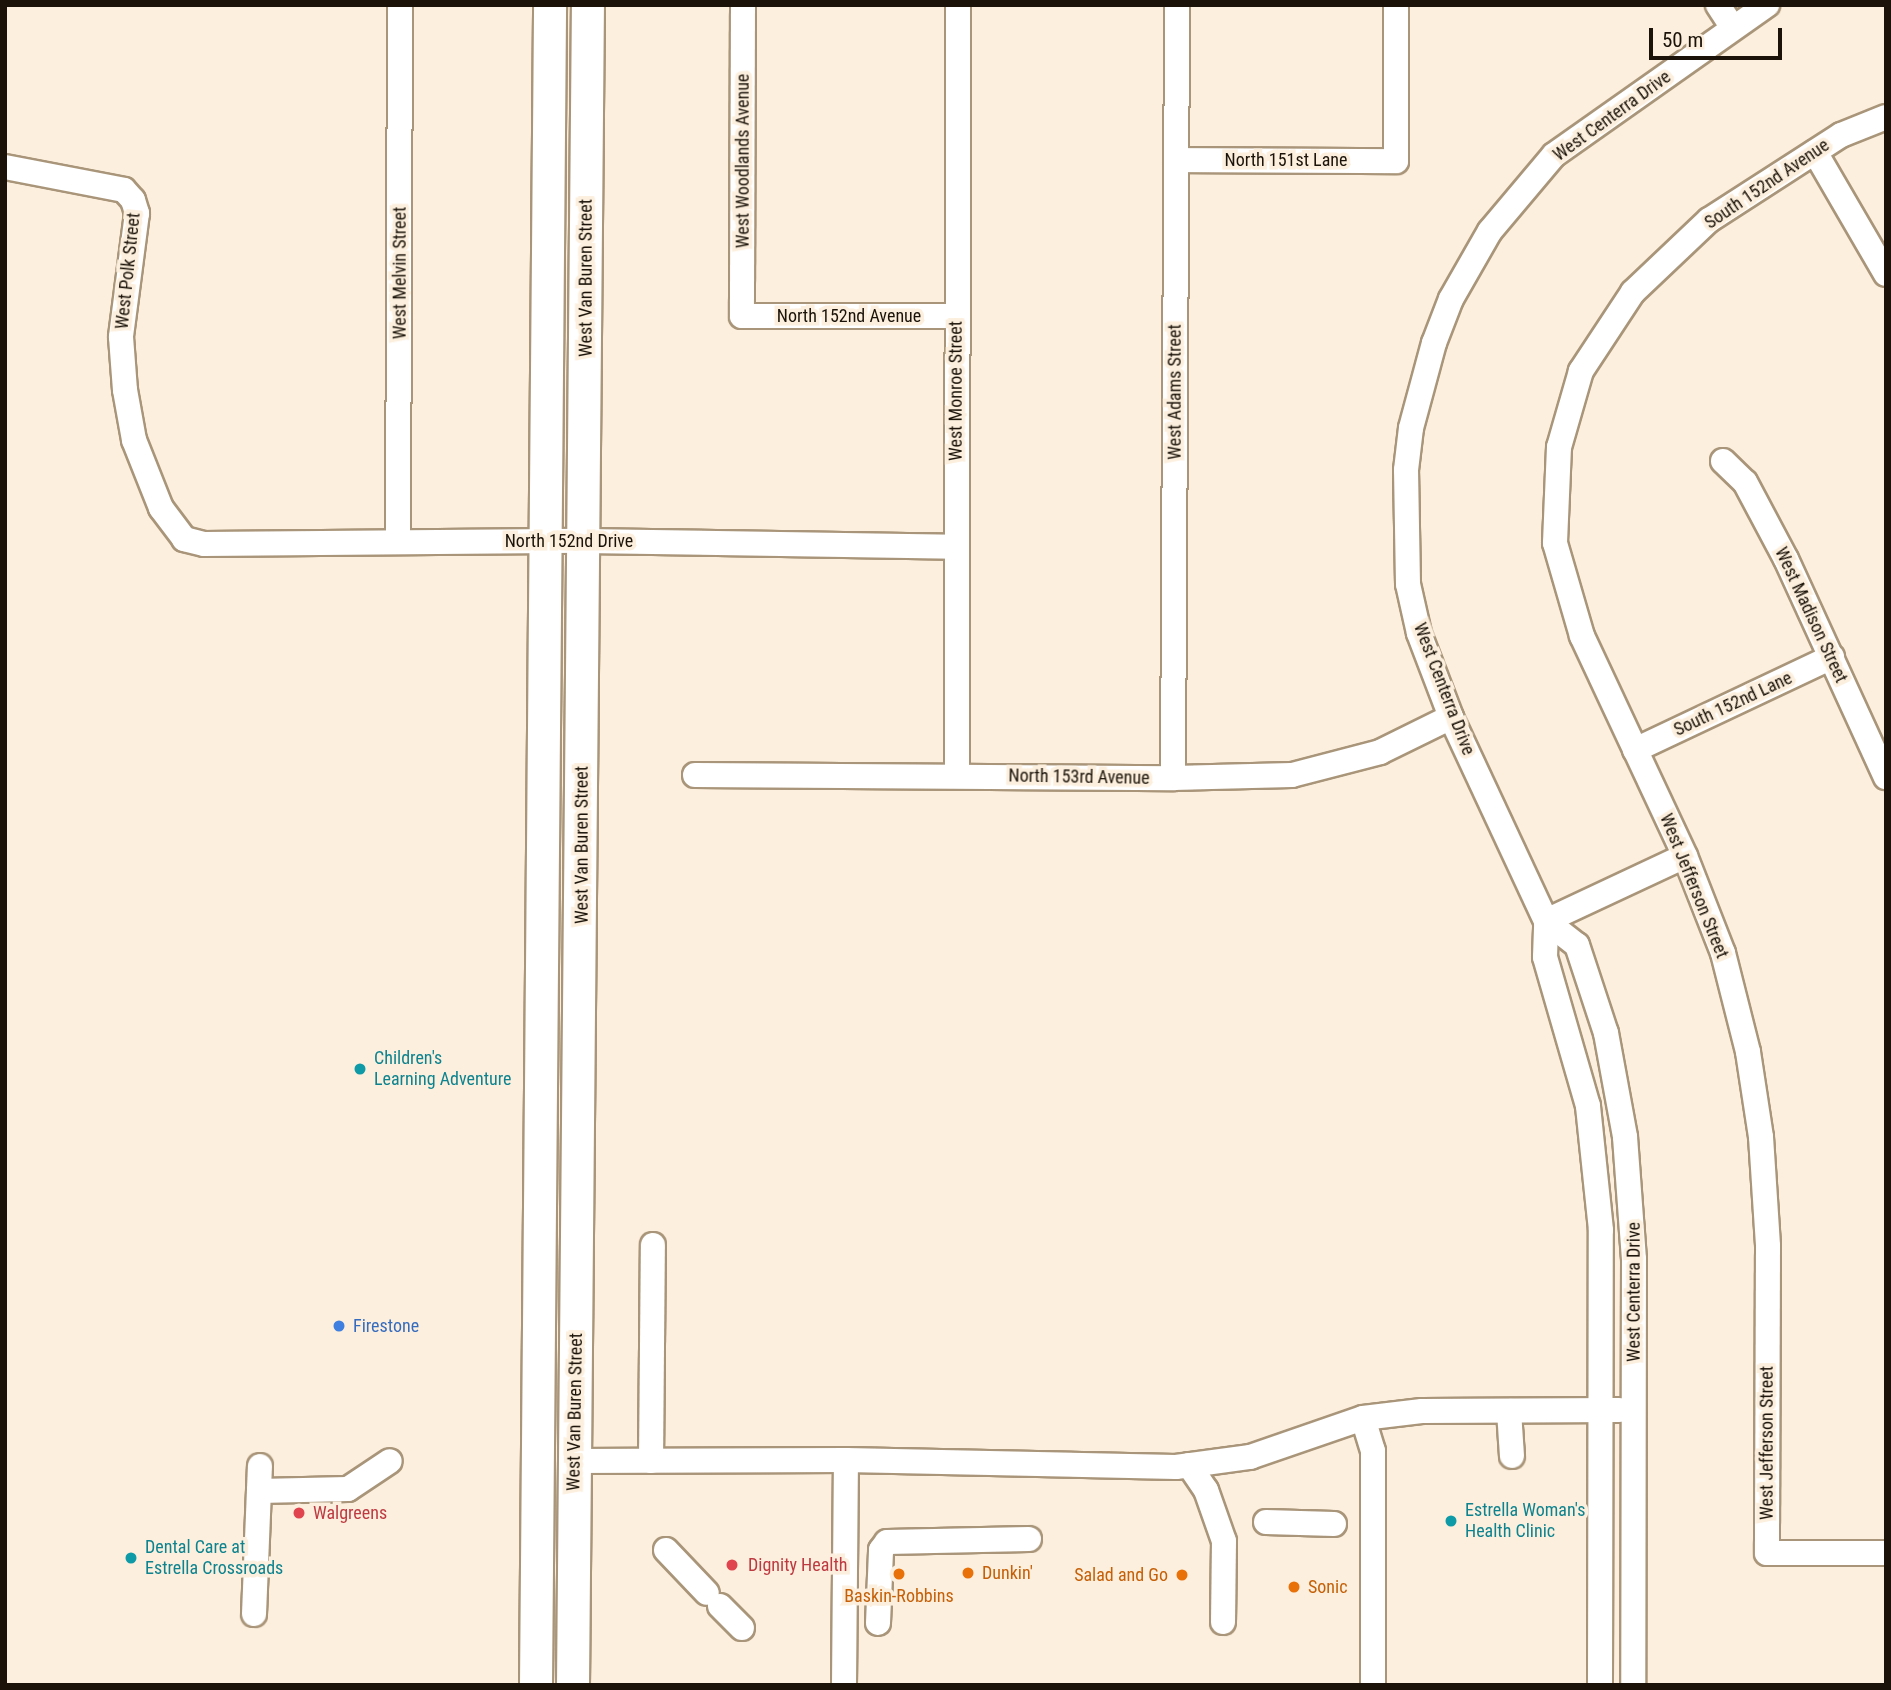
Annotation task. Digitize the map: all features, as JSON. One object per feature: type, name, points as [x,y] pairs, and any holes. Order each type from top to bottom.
[{"type":"main road","name":"West Van Buren Street","points":[[536,1685],[549,541],[550,5]]},
{"type":"main road","name":"West Van Buren Street","points":[[573,1685],[588,5]]},
{"type":"main road","points":[[541,1236],[579,1236]]},
{"type":"street","name":"West Melvin Street","points":[[398,542],[400,5]]},
{"type":"street","name":"West Woodlands Avenue","points":[[742,316],[743,5]]},
{"type":"street","name":"West Monroe Street","points":[[957,776],[955,547],[958,5]]},
{"type":"street","name":"West Adams Street","points":[[1173,778],[1177,5]]},
{"type":"street","name":"North 151st Lane","points":[[1176,160],[1396,161],[1396,5]]},
{"type":"street","points":[[1718,5],[1733,28]]},
{"type":"street","name":"West Centerra Drive","points":[[1600,1685],[1601,1230],[1593,1142],[1575,1052],[1545,957],[1546,921],[1451,717],[1419,633],[1408,584],[1404,537],[1411,428],[1451,299],[1490,231],[1554,155],[1767,5]]},
{"type":"street","name":"South 152nd Avenue","points":[[1559,447],[1581,371],[1633,292],[1709,220],[1815,152],[1886,117]]},
{"type":"street","points":[[1815,152],[1886,274]]},
{"type":"street","name":"West Polk Street","points":[[5,167],[124,190],[133,200],[137,213],[121,337],[125,390],[134,440],[161,508],[184,539]]},
{"type":"street","name":"North 152nd Avenue","points":[[742,316],[956,316]]},
{"type":"street","name":"West Jefferson Street","points":[[1559,447],[1555,543],[1582,636],[1685,856],[1723,953],[1748,1052],[1761,1137],[1768,1246],[1767,1553],[1886,1553]]},
{"type":"street","name":"West Madison Street","points":[[1723,461],[1745,482],[1832,657],[1886,777]]},
{"type":"street","name":"North 152nd Drive","points":[[184,539],[204,544],[584,541],[955,547]]},
{"type":"street","name":"South 152nd Lane","points":[[1635,750],[1832,657]]},
{"type":"street","name":"North 153rd Avenue","points":[[695,775],[1173,778],[1292,775],[1335,767],[1380,752],[1451,717]]},
{"type":"street","points":[[1546,921],[1685,856]]},
{"type":"street","name":"West Centerra Drive","points":[[1546,921],[1577,945],[1606,1033],[1625,1137],[1633,1208],[1633,1685]]},
{"type":"street","points":[[1593,1142],[1625,1137]]},
{"type":"street","points":[[651,1461],[653,1245]]},
{"type":"street","points":[[574,1461],[846,1460],[1189,1465],[1251,1457],[1363,1419],[1422,1411],[1634,1410]]},
{"type":"street","points":[[1509,1411],[1512,1456]]},
{"type":"street","points":[[1363,1419],[1373,1451],[1373,1685]]},
{"type":"street","points":[[844,1685],[846,1460]]},
{"type":"street","points":[[254,1614],[260,1479],[348,1489],[390,1461]]},
{"type":"street","points":[[1189,1465],[1206,1490],[1224,1541],[1223,1622]]},
{"type":"street","points":[[1266,1521],[1334,1524]]},
{"type":"street","points":[[878,1623],[881,1550],[887,1542],[1029,1539]]},
{"type":"street","points":[[666,1550],[742,1628]]},
{"type":"place","name":"Children's Learning Adventure","points":[[360,1069]]},
{"type":"place","name":"Firestone","points":[[339,1326]]},
{"type":"place","name":"Walgreens","points":[[299,1513]]},
{"type":"place","name":"Estrella Woman's Health Clinic","points":[[1451,1521]]},
{"type":"place","name":"Dental Care at Estrella Crossroads","points":[[131,1558]]},
{"type":"place","name":"Dignity Health","points":[[732,1565]]},
{"type":"place","name":"Dunkin'","points":[[968,1573]]},
{"type":"place","name":"Baskin-Robbins","points":[[899,1574]]},
{"type":"place","name":"Salad and Go","points":[[1182,1575]]},
{"type":"place","name":"Sonic","points":[[1294,1587]]}]
